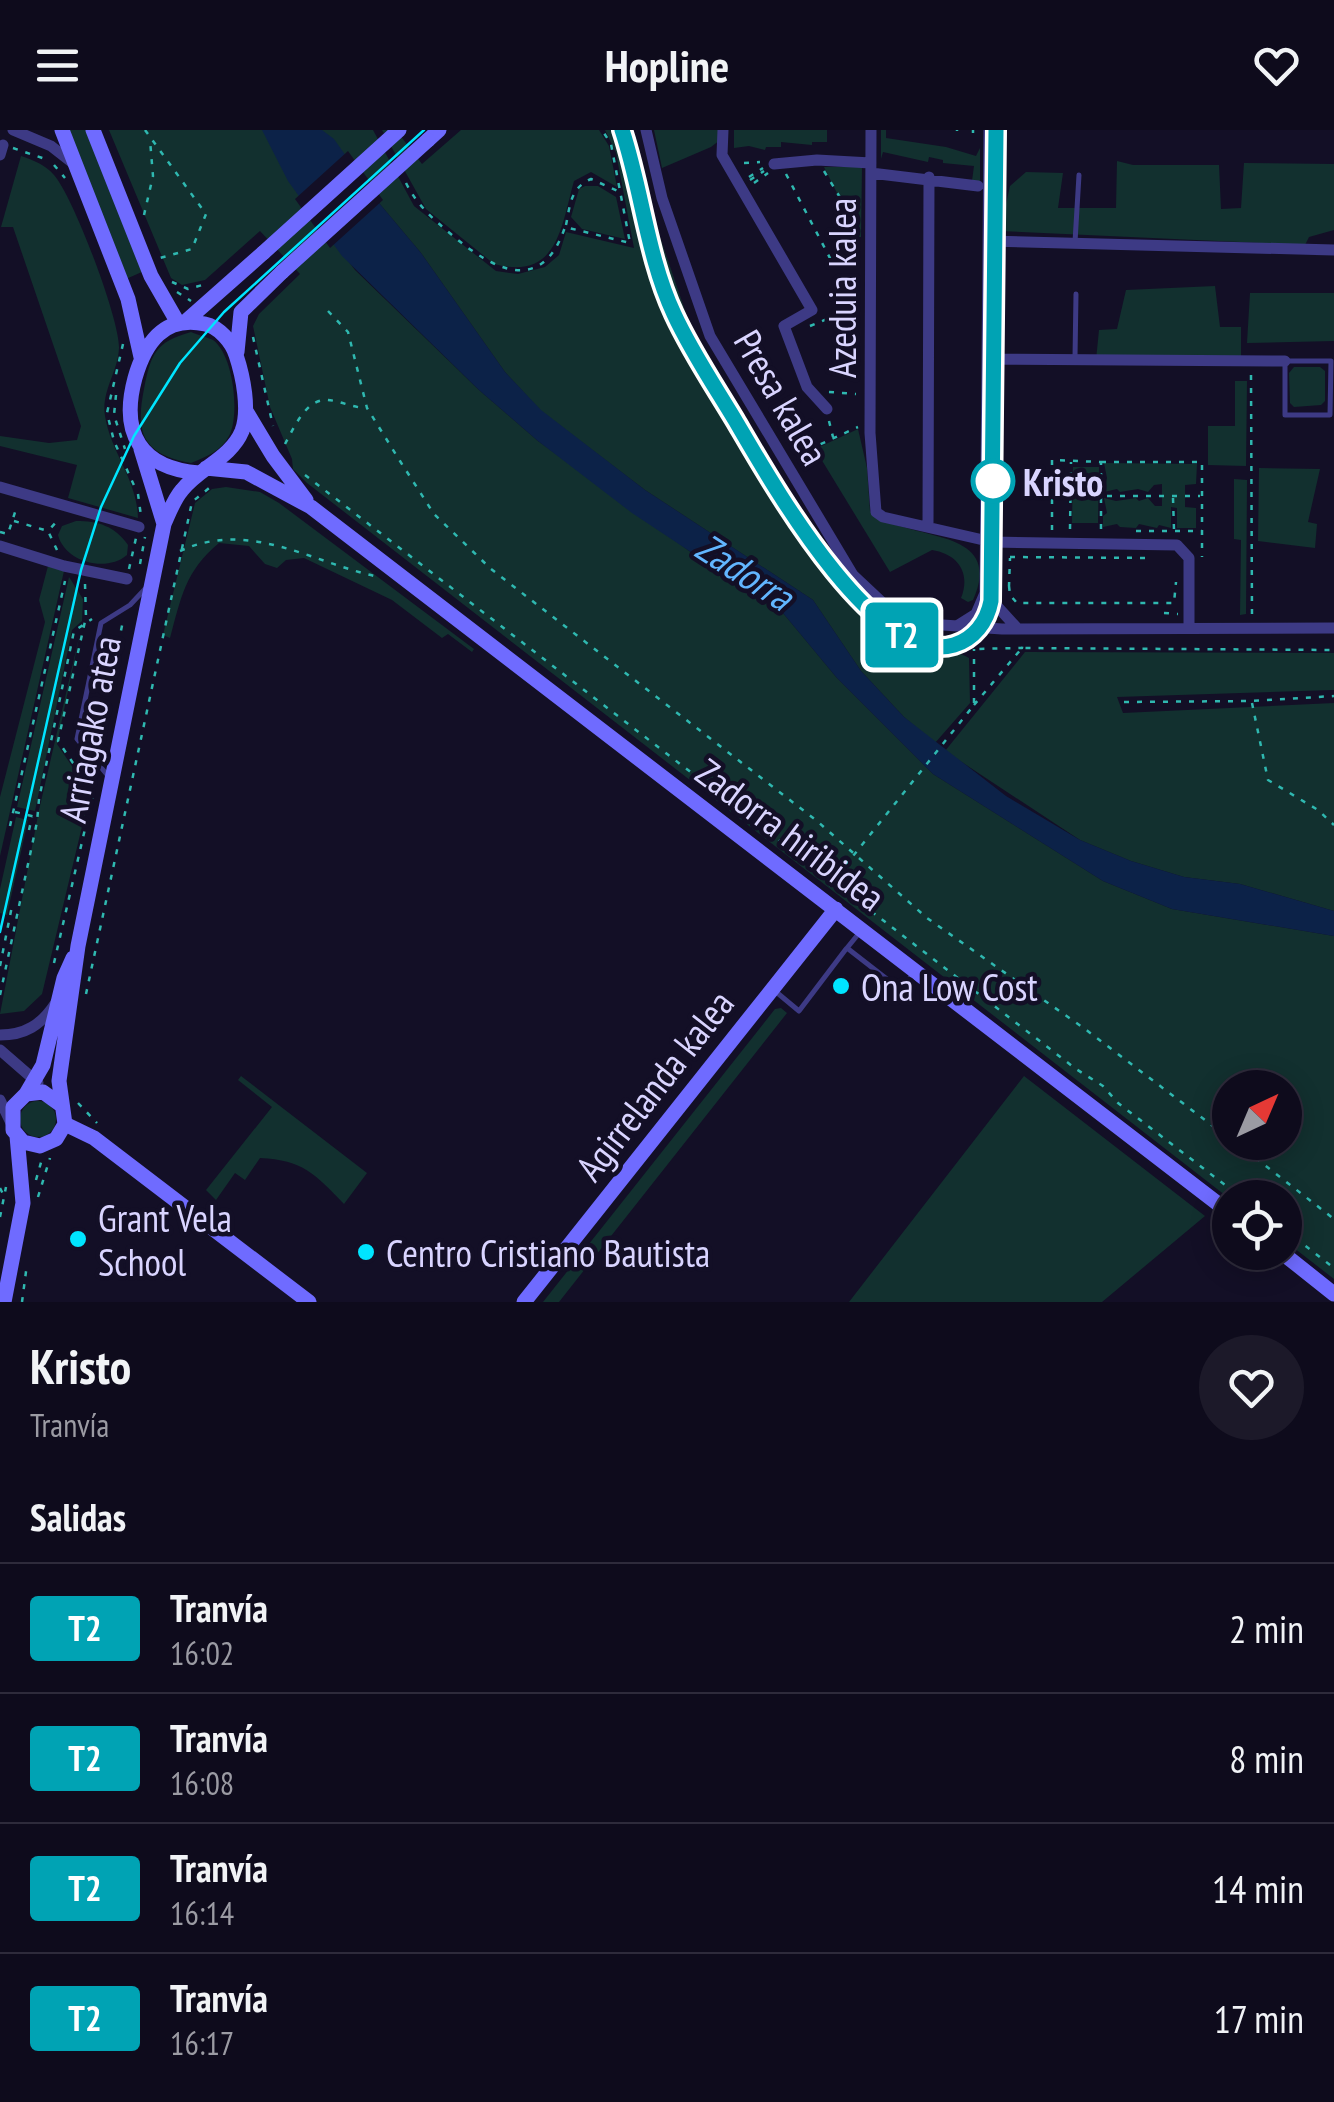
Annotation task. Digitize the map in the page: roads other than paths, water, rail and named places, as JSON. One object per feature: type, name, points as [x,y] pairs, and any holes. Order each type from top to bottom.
[{"type":"main road","points":[[62,130],[131,309],[135,353],[129,417],[133,448]]},
{"type":"main road","points":[[93,130],[156,288],[181,322],[212,326],[227,339],[237,356]]},
{"type":"main road","points":[[135,353],[204,304],[399,130]]},
{"type":"main road","name":"Zadorra hiribidea","points":[[312,507],[254,412],[237,356],[237,325],[246,304],[433,135]]},
{"type":"main road","points":[[202,470],[236,442],[254,412]]},
{"type":"main road","name":"Zadorra hiribidea","points":[[133,448],[174,471],[234,469],[260,478],[312,507],[1212,1200]]},
{"type":"main road","name":"Arriagako atea","points":[[133,448],[164,524]]},
{"type":"main road","name":"Arriagako atea","points":[[62,1100],[62,1040],[112,782],[138,580],[181,490],[202,470]]},
{"type":"main road","name":"Agirrelanda kalea","points":[[524,1302],[836,909]]},
{"type":"main road","name":"Arriagako atea","points":[[30,1087],[51,1040],[64,978],[78,946]]},
{"type":"main road","points":[[4,1302],[31,1200],[14,1130],[14,1106],[30,1087],[34,1092],[62,1100],[65,1124],[49,1144],[31,1145],[14,1130]]},
{"type":"main road","points":[[65,1124],[94,1138],[309,1302]]},
{"type":"main road","points":[[1302,1269],[1334,1294]]},
{"type":"street","points":[[13,130],[51,146],[77,167]]},
{"type":"street","name":"Presa kalea","points":[[646,130],[662,198],[703,318],[781,457],[862,586],[917,622],[955,626],[1017,628],[1189,621],[1252,628],[1334,628]]},
{"type":"street","points":[[723,130],[722,155],[812,310],[784,326],[808,387],[827,409]]},
{"type":"street","name":"Azeduia kalea","points":[[871,130],[873,506],[883,516],[985,541],[1177,545],[1189,558],[1189,621]]},
{"type":"street","points":[[955,626],[976,614],[985,593],[989,130]]},
{"type":"street","points":[[777,164],[817,160],[978,186]]},
{"type":"street","points":[[928,528],[929,178]]},
{"type":"street","points":[[988,242],[1334,250]]},
{"type":"street","points":[[987,359],[1285,361]]},
{"type":"street","points":[[0,487],[139,527]]},
{"type":"street","points":[[0,546],[64,566],[138,580]]},
{"type":"street","points":[[985,593],[1017,628]]},
{"type":"street","points":[[0,1034],[32,1029],[60,996]]},
{"type":"street","points":[[0,1050],[30,1087]]},
{"type":"street","points":[[0,1100],[14,1130]]},
{"type":"lane","points":[[1075,244],[1079,175]]},
{"type":"lane","points":[[1076,294],[1076,360]]},
{"type":"lane","points":[[1285,361],[1330,361],[1330,415],[1285,415],[1285,361]]},
{"type":"lane","points":[[112,782],[77,739],[101,623],[130,606],[138,580]]},
{"type":"lane","points":[[772,989],[799,1010],[862,929]]},
{"type":"lane","points":[[847,948],[900,990],[916,971]]},
{"type":"water","name":"Zadorra","points":[[262,130],[322,130],[334,139],[505,372],[541,410],[645,490],[813,600],[861,671],[904,717],[1006,796],[1080,840],[1131,861],[1184,877],[1240,884],[1334,911],[1334,936],[1172,909],[1103,881],[933,774],[837,678],[783,613],[632,513],[479,390],[342,256],[288,181]]},
{"type":"tram line","points":[[0,932],[81,570],[101,507],[134,436],[180,363],[224,312],[424,130]]},
{"type":"tram line","points":[[622,130],[657,269],[695,355],[772,482],[827,562],[891,628],[923,645],[954,645],[968,639],[979,629],[991,601],[996,130]]},
{"type":"tram line","name":"T2","points":[[622,130],[672,310],[770,478],[802,530],[849,587],[898,632],[934,648],[956,645],[973,635],[985,620],[991,601],[996,130]]},
{"type":"place","name":"Kristo","points":[[993,481]]},
{"type":"place","name":"Ona Low Cost","points":[[841,986]]},
{"type":"place","name":"Grant Vela School","points":[[78,1239]]},
{"type":"place","name":"Centro Cristiano Bautista","points":[[366,1252]]}]
